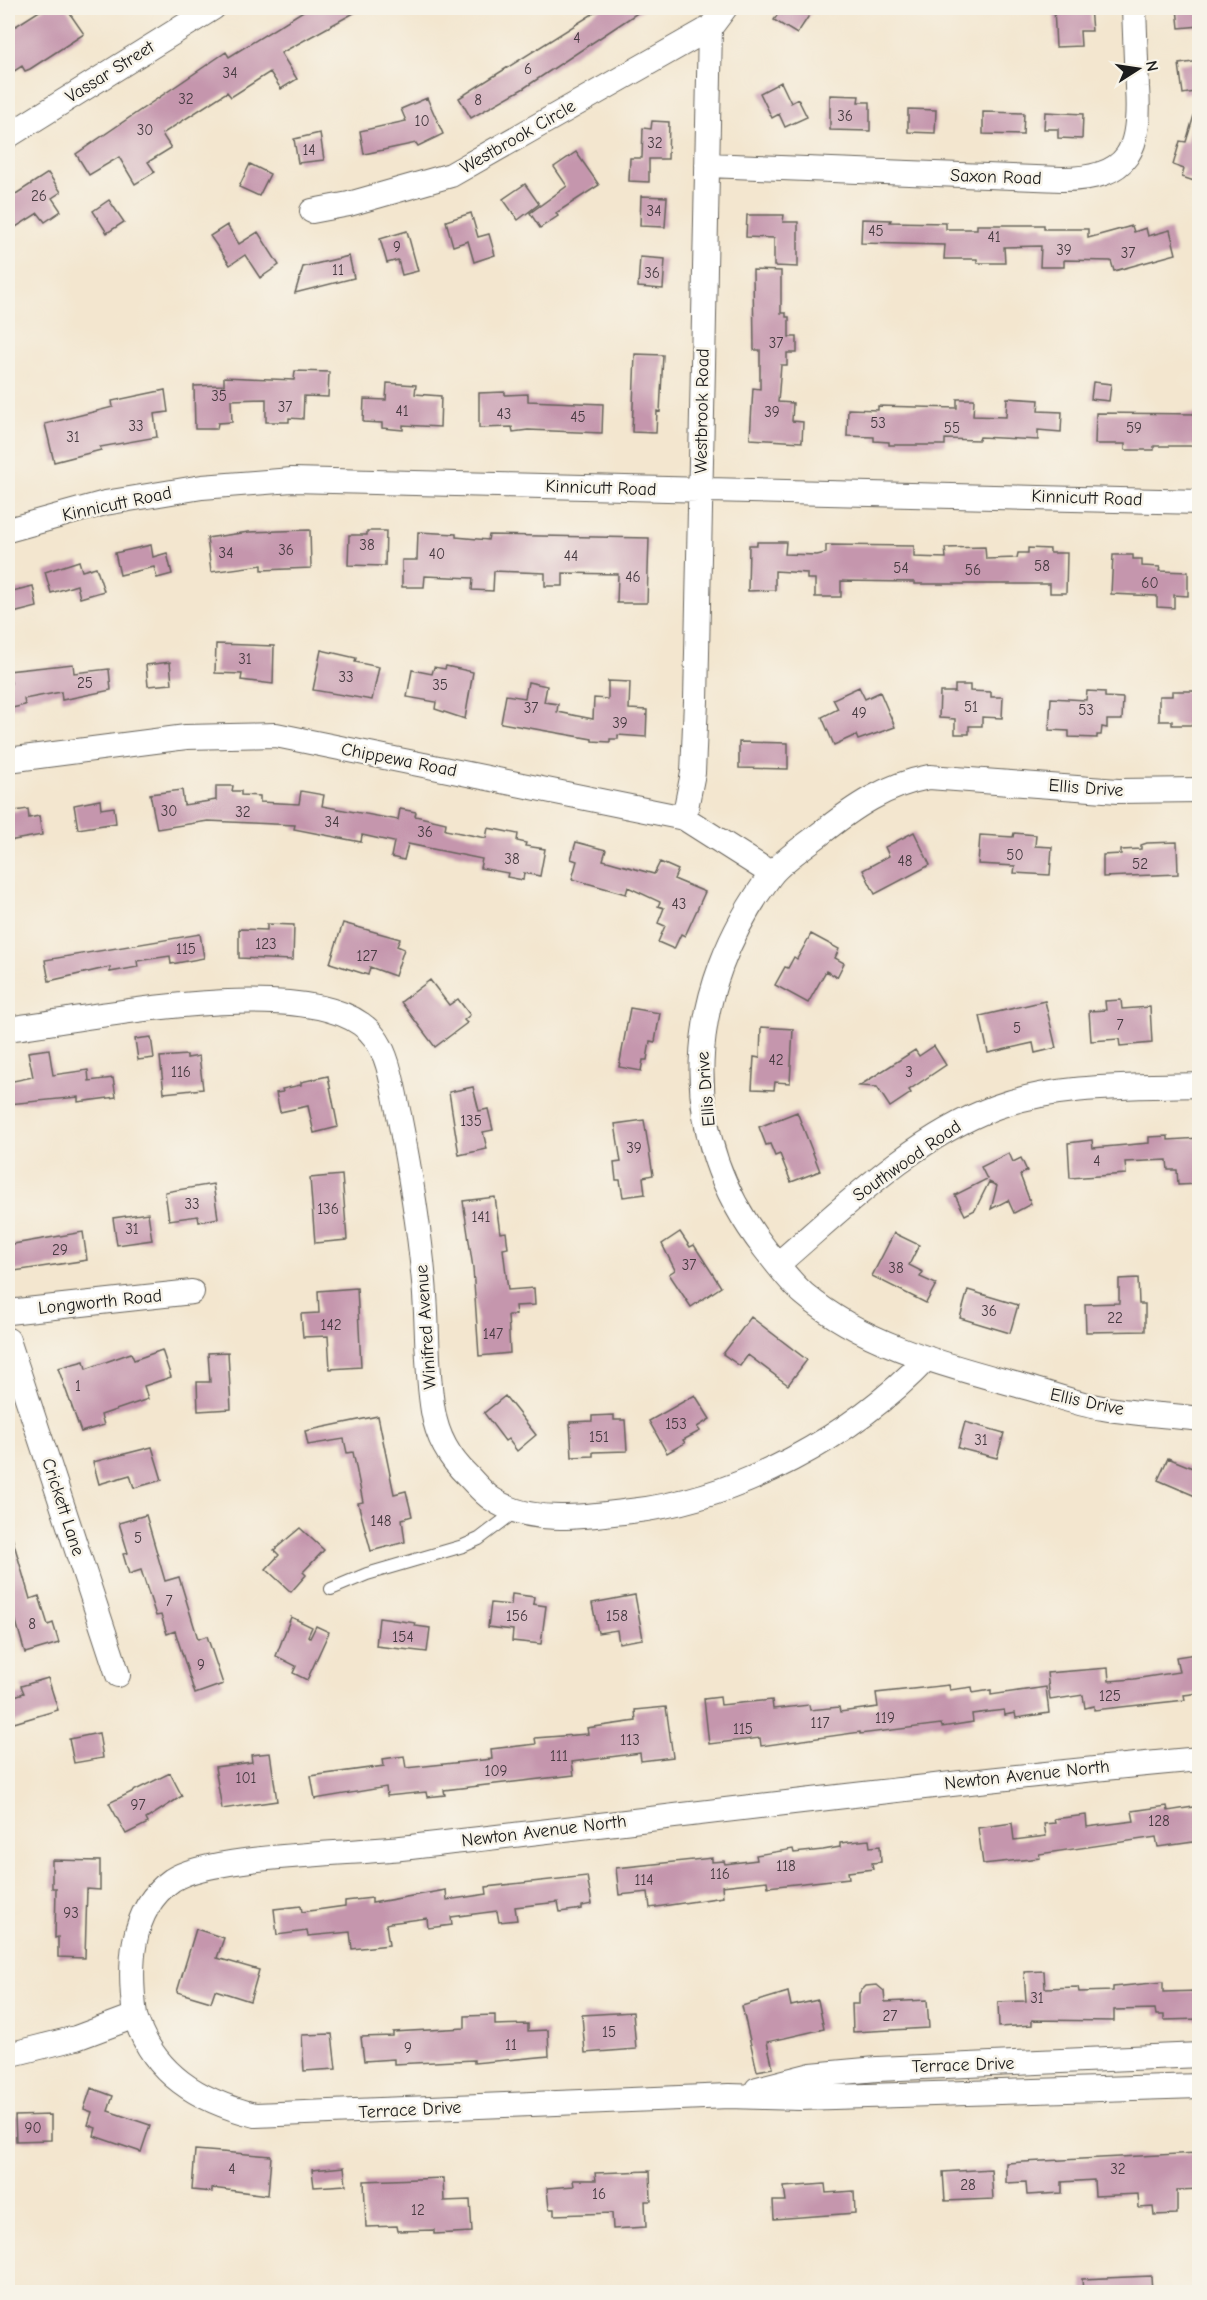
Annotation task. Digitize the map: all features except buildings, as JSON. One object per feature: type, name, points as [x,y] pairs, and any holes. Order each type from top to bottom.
[{"type":"street","name":"Vassar Street","points":[[8,136],[213,8]]},
{"type":"street","points":[[710,28],[725,8]]},
{"type":"street","name":"Saxon Road","points":[[707,165],[1062,179],[1092,178],[1106,174],[1124,160],[1136,139],[1138,108],[1134,8]]},
{"type":"street","name":"Westbrook Road","points":[[684,818],[693,773],[696,701],[710,28]]},
{"type":"street","name":"Westbrook Circle","points":[[312,211],[350,204],[451,175],[710,28]]},
{"type":"street","name":"Kinnicutt Road","points":[[8,530],[105,503],[202,487],[292,480],[700,492],[1200,502]]},
{"type":"street","name":"Chippewa Road","points":[[8,760],[186,736],[276,735],[684,818],[772,874]]},
{"type":"street","name":"Ellis Drive","points":[[1200,790],[1118,791],[929,777],[904,782],[881,791],[839,819],[772,874],[726,950],[711,990],[704,1029],[701,1067],[713,1152],[744,1222],[802,1292],[840,1321],[898,1348],[927,1358],[1102,1408],[1200,1419]]},
{"type":"street","name":"Winifred Avenue","points":[[8,1029],[201,1003],[285,1002],[320,1006],[347,1015],[378,1039],[389,1069],[413,1183],[425,1284],[433,1414],[444,1447],[462,1470],[492,1499],[516,1511],[583,1516],[639,1510],[694,1498],[753,1477],[809,1450],[859,1419],[905,1381],[927,1358]]},
{"type":"street","name":"Southwood Road","points":[[778,1264],[867,1186],[961,1121],[998,1107],[1035,1097],[1115,1088],[1200,1085]]},
{"type":"street","name":"Longworth Road","points":[[8,1312],[192,1292]]},
{"type":"street","name":"Crickett Lane","points":[[8,1340],[118,1675]]},
{"type":"street","name":"Newton Avenue North","points":[[135,2016],[131,1983],[133,1942],[141,1922],[157,1893],[174,1879],[206,1868],[244,1862],[506,1836],[993,1777],[1200,1759]]},
{"type":"street","points":[[8,2055],[76,2038],[135,2016]]},
{"type":"street","name":"Terrace Drive","points":[[135,2016],[143,2041],[159,2063],[181,2082],[206,2099],[255,2115],[729,2096],[800,2098],[1200,2086]]},
{"type":"street","name":"Terrace Drive","points":[[729,2096],[811,2075],[877,2069],[1200,2055]]},
{"type":"lane","points":[[331,1589],[367,1574],[463,1546],[496,1527],[516,1511]]}]
